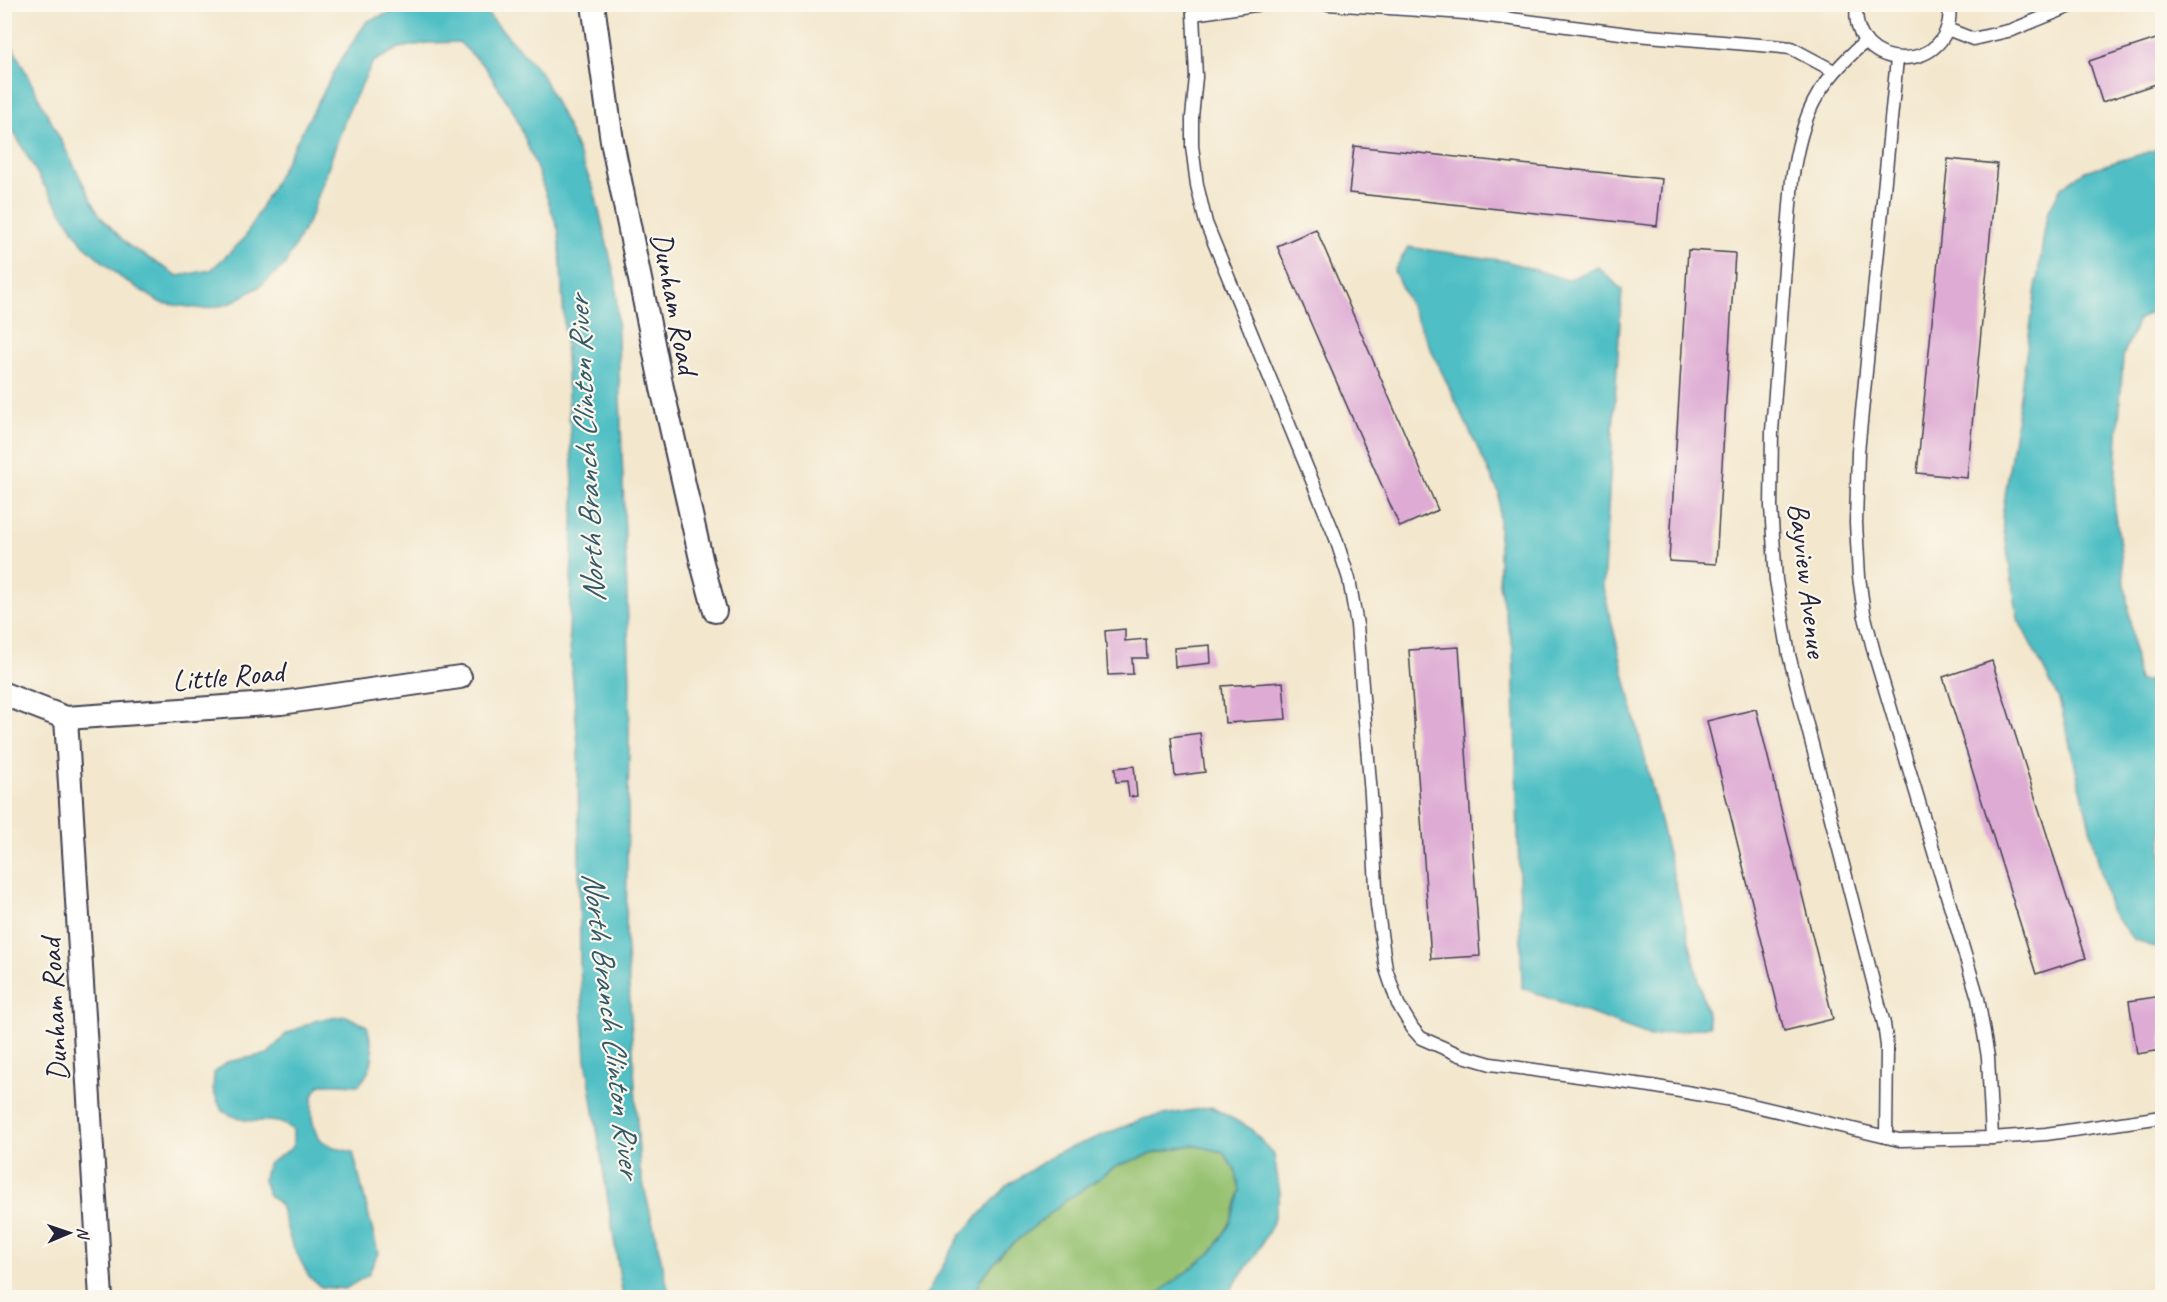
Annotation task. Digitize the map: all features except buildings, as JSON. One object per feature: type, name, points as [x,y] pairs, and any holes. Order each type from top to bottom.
[{"type":"street","name":"Dunham Road","points":[[593,4],[612,141],[657,365],[715,611]]},
{"type":"street","name":"Little Road","points":[[4,694],[66,718],[281,703],[460,677]]},
{"type":"street","name":"Dunham Road","points":[[66,718],[101,1298]]},
{"type":"lane","points":[[1262,4],[1193,9],[1196,77],[1192,117],[1194,166],[1206,223],[1335,536],[1349,579],[1357,625],[1379,924],[1386,969],[1398,1004],[1421,1038],[1460,1055],[1491,1064],[1715,1097],[1886,1137],[1918,1140],[1992,1138],[2070,1132],[2163,1117]]},
{"type":"lane","points":[[1329,4],[1465,13],[1602,31],[1791,48],[1834,71]]},
{"type":"lane","points":[[1857,4],[1857,19],[1866,41],[1880,53],[1897,59],[1918,57],[1927,53],[1942,39],[1950,18],[1950,4]]},
{"type":"lane","points":[[1947,29],[1973,39],[2012,30],[2076,4]]},
{"type":"lane","name":"Bayview Avenue","points":[[1866,41],[1834,71],[1822,86],[1805,121],[1798,143],[1772,431],[1772,543],[1784,634],[1884,1024],[1887,1046],[1888,1100],[1886,1137]]},
{"type":"lane","name":"Bayview Avenue","points":[[1897,59],[1858,452],[1856,523],[1859,577],[1864,613],[1875,656],[1977,998],[1988,1058],[1992,1138]]},
{"type":"green space","points":[[1192,1145],[1223,1152],[1236,1172],[1240,1191],[1230,1224],[1212,1252],[1154,1297],[974,1298],[980,1280],[1004,1251],[1064,1202],[1119,1165],[1155,1153]]},
{"type":"water","name":"North Branch Clinton River","points":[[411,5],[472,5],[482,8],[541,73],[568,128],[594,190],[616,282],[630,680],[626,936],[640,1170],[670,1297],[623,1297],[586,1059],[580,967],[578,746],[569,633],[574,501],[559,232],[515,114],[486,68],[459,42],[428,43],[399,48],[373,62],[347,114],[311,216],[284,266],[259,287],[229,304],[204,309],[161,303],[120,277],[83,244],[42,182],[5,116],[5,32],[100,216],[129,246],[178,276],[211,270],[244,239],[339,63],[367,21]]},
{"type":"water","points":[[2162,148],[2162,306],[2138,320],[2123,356],[2114,501],[2138,681],[2162,681],[2162,951],[2133,939],[2110,910],[2059,699],[2018,619],[2002,517],[2047,214],[2061,188],[2085,171]]},
{"type":"water","points":[[1408,247],[1506,261],[1568,280],[1598,267],[1622,290],[1603,587],[1710,1026],[1651,1036],[1522,988],[1513,647],[1499,585],[1499,493],[1394,271]]},
{"type":"water","points":[[346,1016],[367,1026],[372,1050],[369,1070],[359,1085],[321,1085],[312,1103],[312,1120],[321,1140],[336,1148],[353,1152],[378,1253],[368,1275],[345,1289],[321,1287],[309,1277],[291,1242],[280,1205],[268,1194],[263,1180],[268,1164],[293,1147],[293,1130],[282,1123],[251,1121],[222,1111],[213,1090],[214,1073],[227,1062],[268,1054],[286,1034],[317,1020]]},
{"type":"water","points":[[1211,1107],[1250,1128],[1274,1155],[1280,1193],[1272,1225],[1256,1254],[1231,1289],[1222,1297],[1154,1297],[1212,1252],[1230,1224],[1240,1191],[1236,1172],[1223,1152],[1192,1145],[1155,1153],[1119,1165],[1064,1202],[1004,1251],[980,1280],[974,1297],[925,1297],[960,1236],[1008,1185],[1057,1153],[1146,1118]]}]
